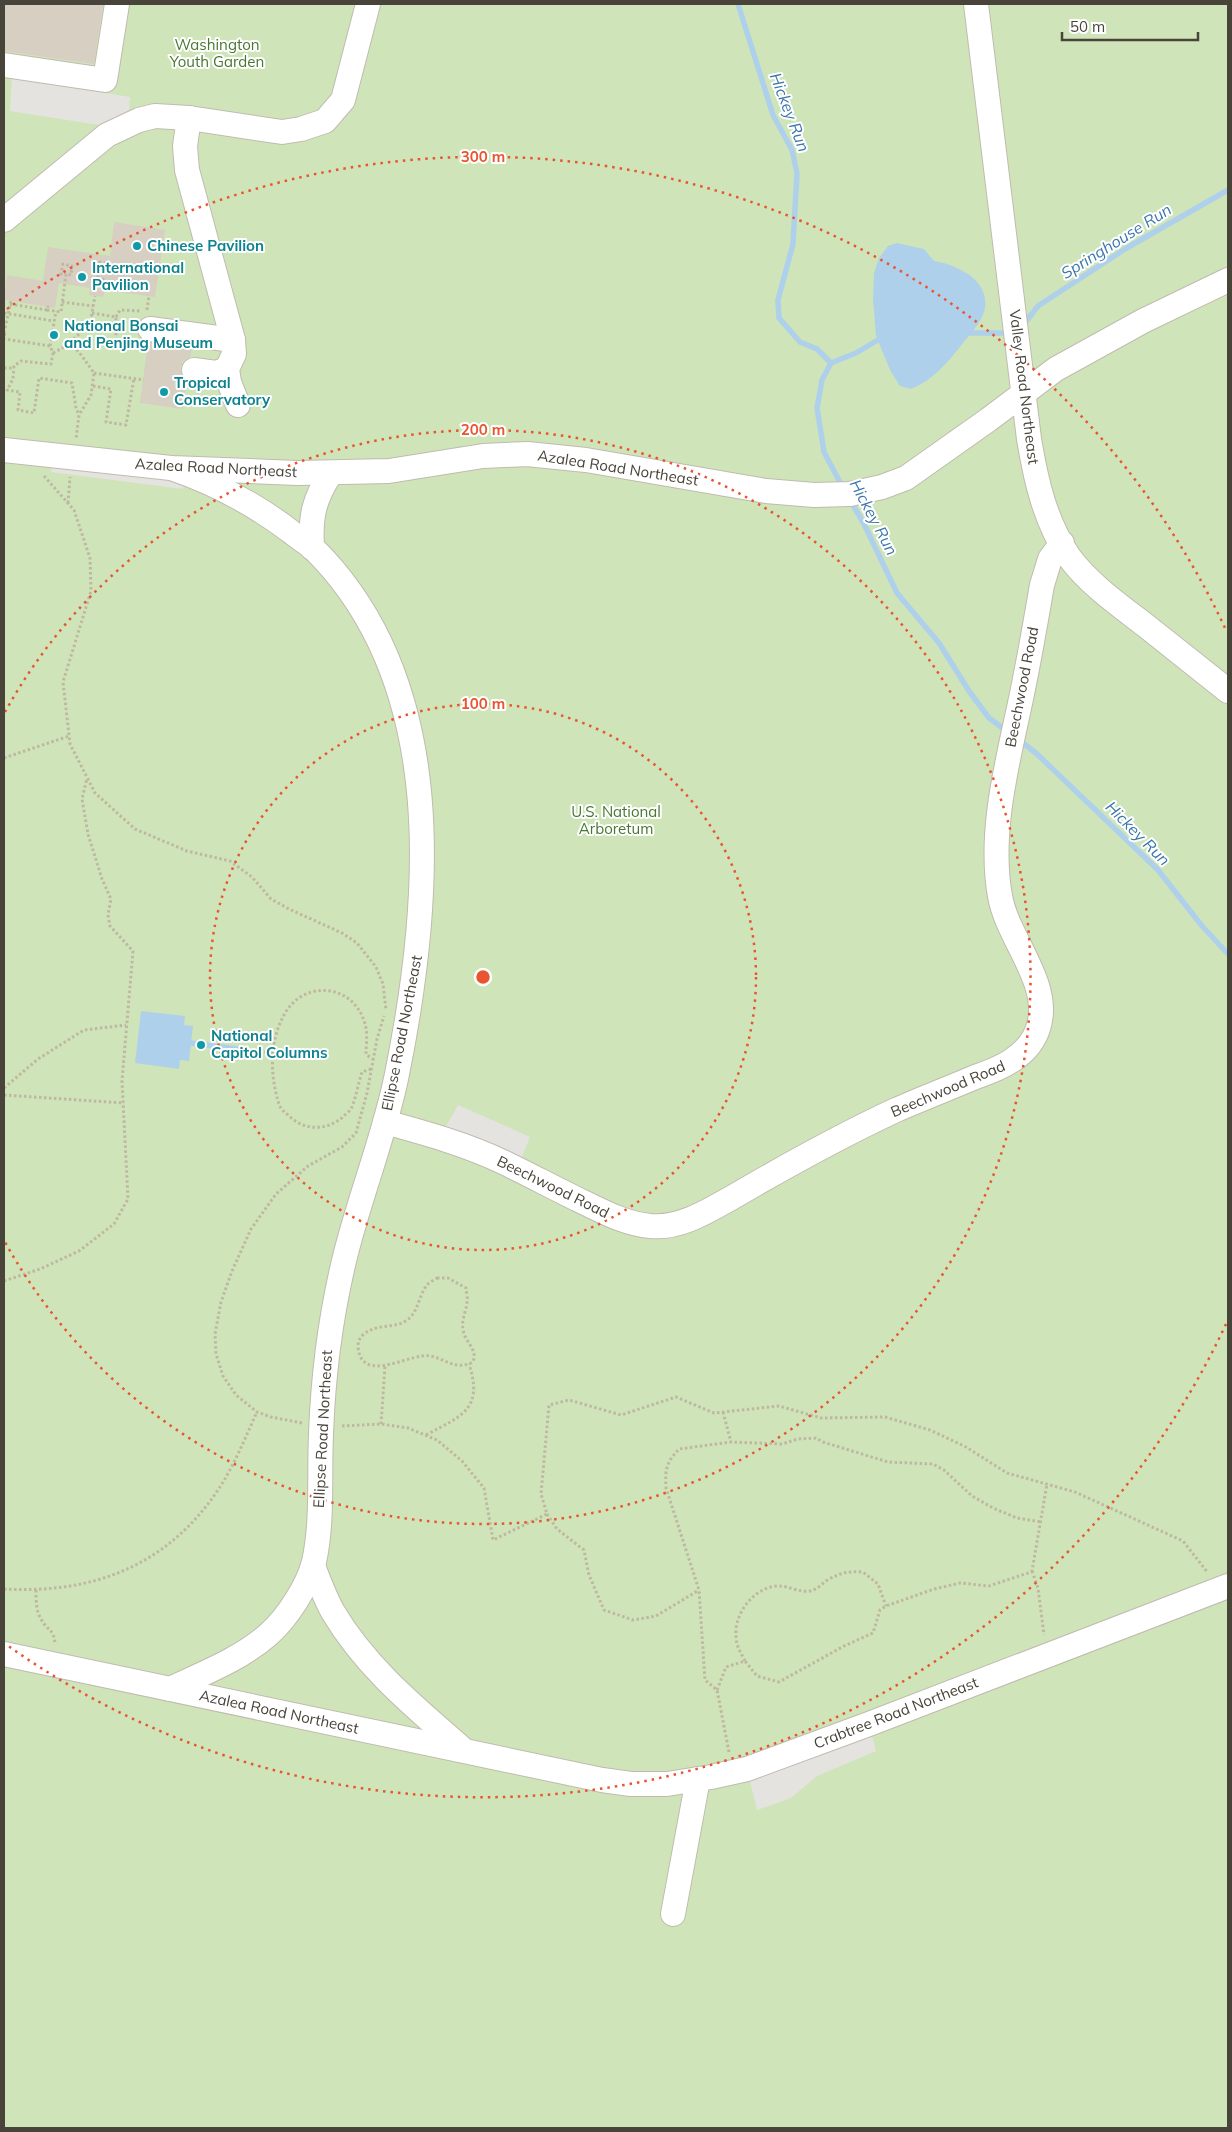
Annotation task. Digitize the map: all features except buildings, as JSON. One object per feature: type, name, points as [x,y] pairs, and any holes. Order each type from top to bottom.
[{"type":"street","points":[[4,65],[106,80],[117,4]]},
{"type":"street","points":[[4,220],[107,135],[126,124],[154,116],[189,118],[282,132],[301,129],[325,120],[343,100],[368,4]]},
{"type":"street","name":"Valley Road Northeast","points":[[976,4],[1020,349],[1024,394],[1036,480],[1047,514],[1070,557],[1106,595],[1228,691]]},
{"type":"street","points":[[189,118],[185,146],[187,170],[233,340],[234,354],[227,369],[229,382],[238,406]]},
{"type":"street","name":"Azalea Road Northeast","points":[[4,450],[171,468],[331,473],[389,471],[483,456],[527,454],[586,460],[757,490],[814,495],[850,494],[882,487],[915,472],[1056,369],[1167,309],[1228,280]]},
{"type":"street","points":[[144,327],[233,340]]},
{"type":"street","points":[[194,370],[216,373],[227,369]]},
{"type":"street","name":"Ellipse Road Northeast","points":[[170,1689],[232,1660],[270,1634],[294,1605],[313,1566],[318,1539],[324,1384],[332,1322],[348,1244],[385,1122],[397,1074],[410,1008],[419,940],[423,868],[422,817],[418,777],[398,693],[378,640],[352,594],[312,548],[239,496],[171,468]]},
{"type":"street","points":[[312,548],[311,526],[314,503],[331,473]]},
{"type":"street","name":"Beechwood Road","points":[[385,1122],[440,1137],[475,1150],[621,1219],[652,1226],[667,1226],[683,1222],[708,1210],[795,1161],[897,1110],[1003,1066],[1020,1055],[1032,1042],[1039,1026],[1041,1009],[1038,987],[1008,925],[999,892],[997,839],[1007,764],[1046,568],[1055,550],[1062,543]]},
{"type":"street","points":[[313,1566],[332,1610],[357,1648],[396,1690],[467,1752]]},
{"type":"street","name":"Crabtree Road Northeast","points":[[554,1770],[602,1780],[646,1785],[698,1780],[732,1773],[869,1724],[1224,1588]]},
{"type":"street","name":"Azalea Road Northeast","points":[[4,1654],[554,1770]]},
{"type":"street","points":[[4,1668],[45,1662]]},
{"type":"street","points":[[673,1914],[698,1780]]},
{"type":"path","points":[[97,283],[100,262],[108,263]]},
{"type":"path","points":[[50,346],[4,339],[11,302],[61,312],[66,274],[71,275],[72,266],[67,264]]},
{"type":"path","points":[[97,278],[106,280]]},
{"type":"path","points":[[52,353],[70,342],[90,324],[95,296]]},
{"type":"path","points":[[62,302],[93,306]]},
{"type":"path","points":[[120,310],[144,327],[141,347],[127,346],[116,339],[116,318],[120,310]]},
{"type":"path","points":[[56,311],[50,346],[52,353],[51,364],[21,361],[14,368],[13,379],[5,390],[20,392],[18,410],[34,412],[39,378],[72,383],[79,415]]},
{"type":"path","points":[[4,313],[54,321]]},
{"type":"path","points":[[92,313],[116,318]]},
{"type":"path","points":[[68,504],[68,488],[79,415],[92,395],[94,372],[70,342]]},
{"type":"path","points":[[4,368],[14,368]]},
{"type":"path","points":[[94,372],[144,380]]},
{"type":"path","points":[[93,386],[112,389],[106,422],[126,425],[134,378]]},
{"type":"path","points":[[43,474],[74,510],[90,558],[91,591],[63,682],[70,744],[95,793],[135,829],[187,851],[230,861],[252,877],[271,899],[289,910],[342,932],[357,943],[376,967],[383,984],[386,996],[384,1019],[377,1039],[356,1133],[342,1147],[308,1166],[276,1194],[252,1229],[232,1271],[221,1302],[215,1334],[216,1354],[220,1369],[236,1394],[257,1412],[289,1421],[305,1423]]},
{"type":"path","points":[[4,758],[70,736]]},
{"type":"path","points":[[4,1281],[40,1270],[79,1251],[114,1224],[128,1199],[122,1081],[133,951],[110,926],[108,915],[111,899],[102,879],[88,834],[82,798],[87,777]]},
{"type":"path","points":[[371,1069],[362,1072],[350,1110],[334,1125],[314,1129],[296,1123],[280,1108],[273,1087],[272,1067],[277,1032],[284,1014],[296,1001],[310,992],[329,990],[344,994],[357,1007],[365,1024],[366,1054],[373,1060]]},
{"type":"path","points":[[4,1088],[38,1059],[84,1030],[127,1024]]},
{"type":"path","points":[[264,1052],[274,1054]]},
{"type":"path","points":[[4,1096],[124,1103]]},
{"type":"path","points":[[437,1278],[448,1278],[466,1288],[467,1301],[462,1328],[475,1356],[472,1362],[464,1366],[432,1356],[421,1356],[385,1366],[374,1366],[365,1362],[360,1356],[358,1341],[363,1334],[381,1326],[400,1325],[406,1321],[415,1311],[428,1284],[437,1278]]},
{"type":"path","points":[[426,1435],[463,1415],[475,1391],[469,1364]]},
{"type":"path","points":[[381,1424],[385,1366]]},
{"type":"path","points":[[699,1590],[656,1616],[633,1620],[604,1610],[589,1575],[584,1550],[556,1529],[547,1514],[542,1494],[549,1405],[570,1400],[578,1401],[620,1415],[676,1397],[714,1413],[779,1406],[821,1418],[885,1416],[930,1430],[966,1447],[999,1469],[1075,1492],[1183,1541],[1224,1588]]},
{"type":"path","points":[[4,1589],[36,1590],[80,1585],[99,1580],[132,1567],[169,1543],[191,1524],[219,1489],[257,1412]]},
{"type":"path","points":[[723,1412],[732,1442]]},
{"type":"path","points":[[338,1426],[381,1424],[408,1428],[437,1440],[462,1461],[484,1488],[493,1540],[547,1514]]},
{"type":"path","points":[[717,1690],[705,1680],[699,1590],[666,1488],[665,1474],[668,1461],[679,1449],[732,1442],[782,1444],[798,1439],[816,1438],[823,1442],[888,1462],[933,1464],[944,1470],[972,1496],[993,1508],[1017,1518],[1041,1522]]},
{"type":"path","points":[[1047,1484],[1032,1571],[1038,1588],[1044,1636],[1049,1655]]},
{"type":"path","points":[[886,1606],[878,1584],[863,1572],[850,1571],[840,1573],[808,1592],[781,1586],[770,1587],[749,1599],[740,1614],[735,1634],[738,1648],[757,1676],[780,1682],[844,1646],[874,1633],[880,1610],[886,1606],[934,1589],[960,1583],[989,1586],[1032,1571]]},
{"type":"path","points":[[36,1590],[36,1603],[41,1620],[53,1632],[55,1645],[45,1662]]},
{"type":"path","points":[[732,1773],[717,1690],[726,1667],[746,1661]]},
{"type":"green space","name":"U.S. National Arboretum","points":[[4,4],[1228,4],[1228,2128],[4,2128]]},
{"type":"shaded area","points":[[12,78],[130,97],[129,110],[121,118],[106,126],[10,111]]},
{"type":"shaded area","points":[[53,459],[185,476],[183,489],[51,472]]},
{"type":"shaded area","points":[[458,1105],[530,1137],[517,1169],[440,1137]]},
{"type":"shaded area","points":[[869,1724],[876,1751],[817,1776],[791,1798],[757,1810],[747,1769]]},
{"type":"water","points":[[897,243],[924,249],[934,261],[952,266],[970,275],[977,281],[985,298],[984,313],[975,329],[944,366],[932,377],[911,389],[900,386],[891,372],[876,336],[873,299],[874,273],[879,258],[888,246]]},
{"type":"water","points":[[141,1011],[185,1016],[184,1025],[193,1026],[189,1061],[180,1060],[179,1069],[135,1063]]},
{"type":"waterway","name":"Hickey Run","points":[[738,4],[773,115],[792,150],[797,173],[793,244],[778,300],[779,318],[800,342],[817,349],[831,363],[822,380],[817,408],[824,452],[843,488]]},
{"type":"waterway","name":"Springhouse Run","points":[[1024,324],[1038,306],[1125,249],[1228,190]]},
{"type":"waterway","name":"Springhouse Run","points":[[964,333],[1002,333]]},
{"type":"waterway","name":"Springhouse Run","points":[[831,363],[856,353],[883,337]]},
{"type":"waterway","name":"Hickey Run","points":[[850,500],[864,524],[897,593],[939,643],[969,691],[989,718],[1008,732]]},
{"type":"waterway","name":"Hickey Run","points":[[1018,739],[1037,754],[1158,870],[1202,926],[1228,954]]},
{"type":"waterway","points":[[191,1043],[245,1050]]},
{"type":"place","name":"Chinese Pavilion","points":[[137,246]]},
{"type":"place","name":"International Pavilion","points":[[82,277]]},
{"type":"place","name":"National Bonsai and Penjing Museum","points":[[54,335]]},
{"type":"place","name":"Tropical Conservatory","points":[[164,392]]},
{"type":"place","name":"National Capitol Columns","points":[[201,1045]]},
{"type":"park label","name":"Washington Youth Garden","points":[[217,54]]}]
